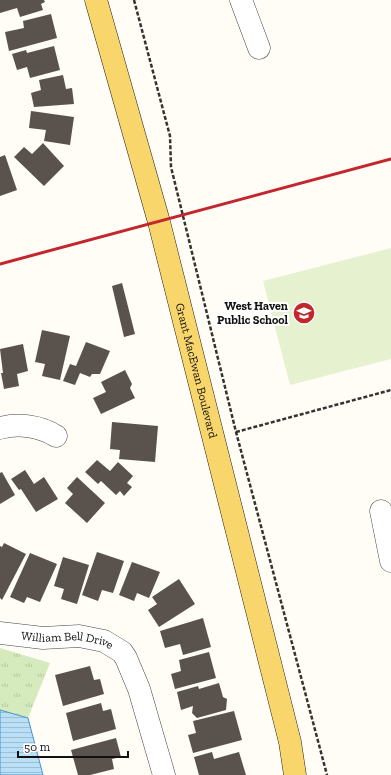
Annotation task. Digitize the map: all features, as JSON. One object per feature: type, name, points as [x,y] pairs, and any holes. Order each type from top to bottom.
[{"type":"main road","name":"Grant MacEwan Boulevard","points":[[96,0],[159,222],[290,742],[295,775]]},
{"type":"main road","name":"Grant MacEwan Boulevard","points":[[290,742],[305,775]]},
{"type":"street","points":[[241,0],[259,48]]},
{"type":"street","points":[[0,428],[22,426],[46,430],[56,436]]},
{"type":"street","points":[[381,511],[391,561]]},
{"type":"street","name":"William Bell Drive","points":[[0,633],[43,638],[79,636],[104,641],[122,652],[139,689],[164,775]]},
{"type":"path","points":[[134,0],[170,136],[171,167],[236,432],[327,775]]},
{"type":"path","points":[[236,432],[391,390]]},
{"type":"green space","points":[[391,248],[391,359],[290,385],[263,281]]},
{"type":"green space","points":[[0,648],[50,663],[28,718],[0,710]]},
{"type":"water","points":[[0,710],[28,718],[43,775],[0,775]]},
{"type":"building","points":[[0,0],[44,0],[45,2],[41,4],[43,10],[20,17],[17,8],[0,13]]},
{"type":"building","points":[[51,14],[57,38],[9,51],[5,32],[24,28],[23,21]]},
{"type":"building","points":[[54,46],[60,70],[30,78],[27,67],[17,70],[12,54],[26,50],[27,53]]},
{"type":"building","points":[[63,75],[66,89],[72,88],[74,104],[34,107],[31,93],[41,90],[39,80]]},
{"type":"building","points":[[31,111],[74,117],[70,145],[44,141],[46,130],[29,128]]},
{"type":"building","points":[[43,143],[64,166],[44,186],[14,157],[24,147],[32,154]]},
{"type":"building","points":[[5,155],[17,190],[0,196],[0,157]]},
{"type":"building","points":[[122,283],[135,334],[124,337],[112,286]]},
{"type":"building","points":[[42,330],[70,336],[60,380],[42,376],[45,364],[35,362]]},
{"type":"building","points":[[86,342],[110,351],[100,374],[92,374],[90,377],[80,373],[75,385],[63,381],[70,364],[76,366]]},
{"type":"building","points":[[23,344],[28,371],[17,374],[19,386],[4,389],[1,373],[3,373],[0,349]]},
{"type":"building","points":[[125,370],[132,384],[130,388],[135,398],[101,414],[93,398],[106,392],[101,382]]},
{"type":"building","points":[[112,422],[158,426],[155,462],[119,459],[120,450],[110,449]]},
{"type":"building","points":[[97,460],[110,471],[118,462],[133,476],[127,483],[132,487],[124,496],[120,491],[116,495],[101,481],[98,484],[85,472]]},
{"type":"building","points":[[25,470],[34,484],[44,477],[58,499],[36,512],[21,489],[19,490],[11,479]]},
{"type":"building","points":[[2,472],[15,495],[0,504],[0,473]]},
{"type":"building","points":[[77,477],[105,503],[87,523],[65,503],[73,494],[67,488]]},
{"type":"building","points":[[4,543],[26,554],[2,600],[0,598],[0,546],[2,547]]},
{"type":"building","points":[[97,552],[124,561],[113,593],[102,590],[98,601],[82,595]]},
{"type":"building","points":[[30,553],[57,564],[40,602],[27,597],[24,603],[10,597]]},
{"type":"building","points":[[63,557],[89,565],[77,604],[61,599],[64,589],[54,586]]},
{"type":"building","points":[[132,562],[160,572],[149,598],[137,593],[134,601],[119,595]]},
{"type":"building","points":[[179,579],[195,604],[159,627],[148,610],[157,604],[152,597]]},
{"type":"building","points":[[203,618],[211,647],[183,655],[180,644],[165,648],[160,631]]},
{"type":"building","points":[[209,652],[216,678],[175,689],[171,674],[181,671],[179,660]]},
{"type":"building","points":[[90,666],[94,680],[100,679],[104,694],[63,706],[55,675]]},
{"type":"building","points":[[219,683],[223,697],[227,699],[226,710],[197,718],[192,713],[193,706],[181,710],[177,692],[198,686],[199,689]]},
{"type":"building","points":[[101,703],[103,711],[111,709],[116,729],[73,741],[66,713]]},
{"type":"building","points":[[234,711],[242,740],[193,753],[188,735],[196,733],[193,721]]},
{"type":"building","points":[[116,738],[121,757],[112,759],[114,769],[90,775],[78,775],[71,750]]},
{"type":"building","points":[[212,752],[214,759],[239,752],[246,775],[199,775],[194,757]]},
{"type":"railway","points":[[0,264],[391,159]]},
{"type":"place","name":"West Haven Public School","points":[[304,313]]}]
